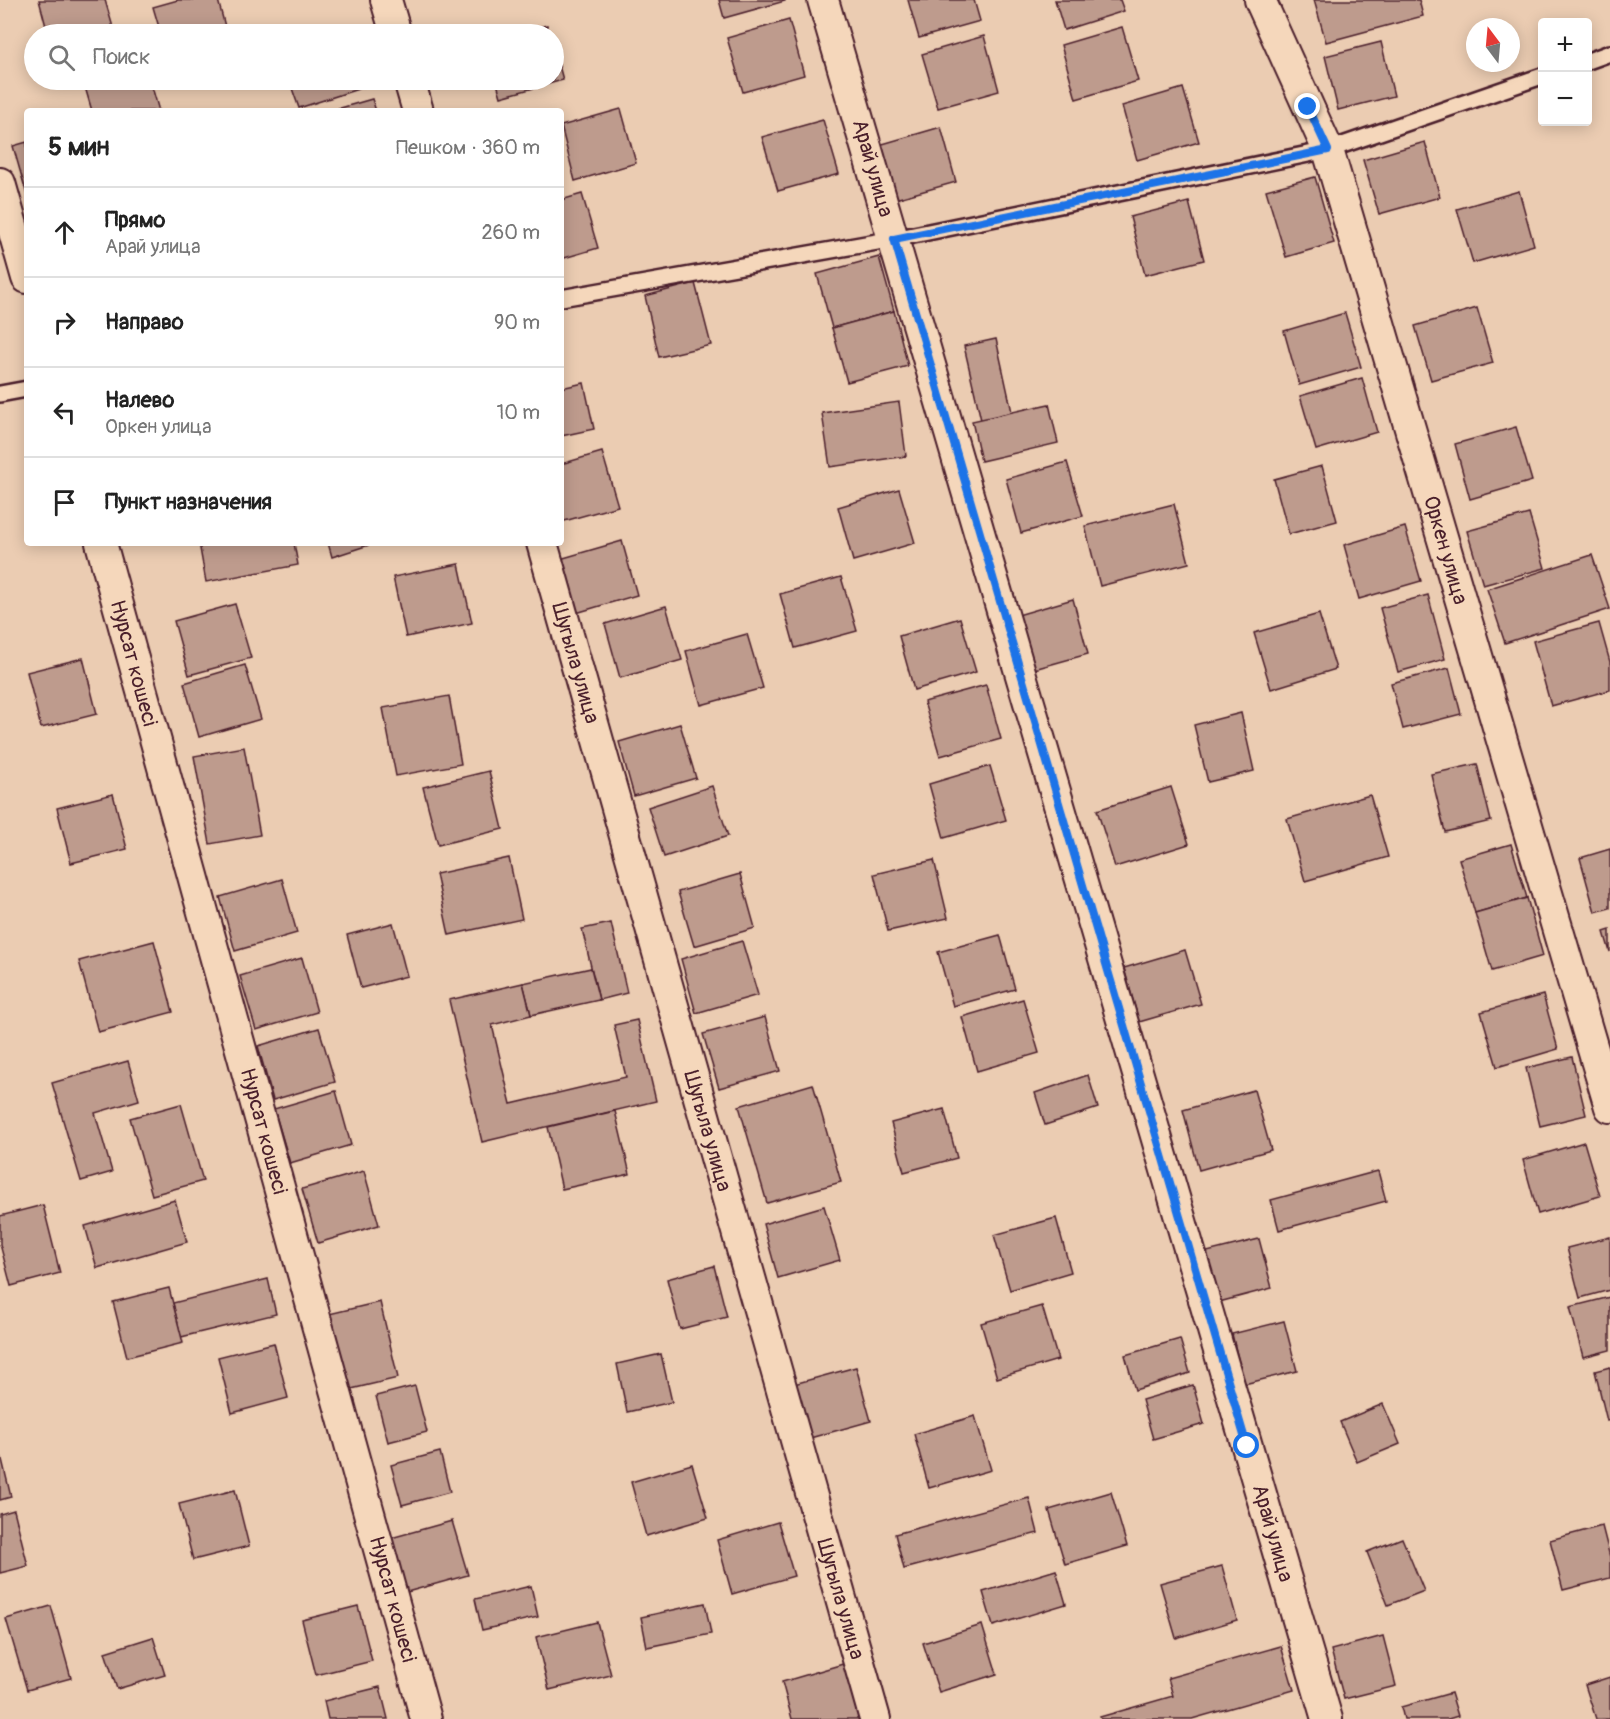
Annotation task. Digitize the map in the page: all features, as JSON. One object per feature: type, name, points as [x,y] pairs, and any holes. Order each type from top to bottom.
[{"type":"street","points":[[386,0],[393,24]]},
{"type":"street","name":"Арай улица","points":[[823,0],[1327,1719]]},
{"type":"street","name":"Оркен улица","points":[[1260,0],[1328,150],[1610,1107]]},
{"type":"street","points":[[412,90],[417,108]]},
{"type":"street","points":[[0,183],[24,267]]},
{"type":"street","name":"Нурсат кошесi","points":[[102,546],[426,1719]]},
{"type":"street","name":"Шугыла улица","points":[[543,546],[875,1719]]},
{"type":"lane","points":[[1592,59],[1610,53]]},
{"type":"lane","points":[[564,297],[894,239],[1328,150],[1538,77]]},
{"type":"lane","points":[[0,394],[24,390]]},
{"type":"building","points":[[39,0],[105,0],[112,24],[45,24]]},
{"type":"building","points":[[178,0],[218,0],[224,24],[158,24],[153,7]]},
{"type":"building","points":[[719,0],[785,0],[785,1],[724,18]]},
{"type":"building","points":[[908,0],[974,0],[980,21],[919,38]]},
{"type":"building","points":[[1055,0],[1120,0],[1124,11],[1064,30]]},
{"type":"building","points":[[1314,0],[1419,0],[1423,16],[1326,42]]},
{"type":"building","points":[[789,20],[804,75],[743,92],[727,38]]},
{"type":"building","points":[[1122,27],[1138,81],[1076,99],[1061,45]]},
{"type":"building","points":[[984,36],[999,91],[938,108],[922,54]]},
{"type":"building","points":[[1381,42],[1394,96],[1338,110],[1325,56]]},
{"type":"building","points":[[1183,88],[1199,142],[1137,160],[1122,106]]},
{"type":"building","points":[[86,90],[153,90],[158,108],[91,108]]},
{"type":"building","points":[[293,90],[355,90],[299,108]]},
{"type":"building","points":[[499,90],[527,90],[501,97]]},
{"type":"building","points":[[372,99],[375,108],[340,108]]},
{"type":"building","points":[[621,109],[636,163],[575,181],[564,138],[564,125]]},
{"type":"building","points":[[823,120],[839,174],[778,191],[762,137]]},
{"type":"building","points":[[941,127],[956,182],[895,199],[879,145]]},
{"type":"building","points":[[1425,142],[1440,197],[1379,214],[1363,160]]},
{"type":"building","points":[[24,143],[24,184],[13,146]]},
{"type":"building","points":[[1315,177],[1334,243],[1286,257],[1266,190]]},
{"type":"building","points":[[1519,191],[1534,245],[1473,263],[1457,209]]},
{"type":"building","points":[[582,194],[598,248],[564,258],[564,199]]},
{"type":"building","points":[[1189,202],[1204,260],[1145,275],[1130,217]]},
{"type":"building","points":[[879,257],[894,311],[832,328],[817,274]]},
{"type":"building","points":[[695,283],[711,345],[659,357],[645,296]]},
{"type":"building","points":[[1477,308],[1493,363],[1431,380],[1415,326]]},
{"type":"building","points":[[894,311],[908,366],[847,382],[832,328]]},
{"type":"building","points":[[1345,313],[1361,367],[1299,385],[1284,331]]},
{"type":"building","points":[[996,339],[1012,412],[981,420],[964,346]]},
{"type":"building","points":[[1362,378],[1377,432],[1316,450],[1300,396]]},
{"type":"building","points":[[584,383],[594,429],[564,435],[564,387]]},
{"type":"building","points":[[899,402],[906,456],[830,467],[822,413]]},
{"type":"building","points":[[1049,404],[1058,443],[981,461],[972,421]]},
{"type":"building","points":[[1516,427],[1532,481],[1470,499],[1455,444]]},
{"type":"building","points":[[602,452],[618,506],[564,521],[564,463]]},
{"type":"building","points":[[1067,462],[1083,516],[1021,533],[1006,479]]},
{"type":"building","points":[[1322,466],[1337,521],[1289,534],[1274,479]]},
{"type":"building","points":[[899,489],[915,543],[853,561],[838,507]]},
{"type":"building","points":[[1174,504],[1189,563],[1100,586],[1085,526]]},
{"type":"building","points":[[1529,514],[1545,568],[1483,585],[1467,531]]},
{"type":"building","points":[[1405,527],[1421,581],[1359,599],[1344,545]]},
{"type":"building","points":[[622,541],[637,595],[576,613],[560,559]]},
{"type":"building","points":[[200,546],[295,546],[298,565],[206,582]]},
{"type":"building","points":[[329,546],[366,546],[332,557]]},
{"type":"building","points":[[1592,555],[1610,609],[1505,643],[1487,589]]},
{"type":"building","points":[[459,564],[472,623],[406,637],[393,577]]},
{"type":"building","points":[[841,577],[857,631],[795,648],[780,594]]},
{"type":"building","points":[[1428,595],[1445,659],[1398,672],[1380,608]]},
{"type":"building","points":[[1073,599],[1088,654],[1027,671],[1011,617]]},
{"type":"building","points":[[235,604],[251,658],[189,675],[174,621]]},
{"type":"building","points":[[666,606],[682,660],[620,678],[605,624]]},
{"type":"building","points":[[1319,614],[1336,669],[1271,689],[1254,633]]},
{"type":"building","points":[[960,618],[976,672],[914,690],[899,636]]},
{"type":"building","points":[[1599,623],[1610,662],[1610,690],[1551,706],[1533,641]]},
{"type":"building","points":[[747,634],[763,688],[701,705],[686,651]]},
{"type":"building","points":[[83,658],[97,714],[41,728],[27,672]]},
{"type":"building","points":[[245,665],[261,719],[199,737],[184,683]]},
{"type":"building","points":[[1449,668],[1461,714],[1403,729],[1391,683]]},
{"type":"building","points":[[986,685],[1001,739],[940,756],[924,702]]},
{"type":"building","points":[[449,696],[461,764],[396,776],[383,708]]},
{"type":"building","points":[[1241,713],[1254,771],[1208,782],[1194,725]]},
{"type":"building","points":[[680,724],[696,778],[634,796],[619,742]]},
{"type":"building","points":[[244,747],[260,835],[210,844],[194,756]]},
{"type":"building","points":[[1477,764],[1491,821],[1445,832],[1431,774]]},
{"type":"building","points":[[990,766],[1006,820],[944,838],[929,784]]},
{"type":"building","points":[[489,771],[503,829],[438,845],[423,787]]},
{"type":"building","points":[[712,786],[728,836],[664,857],[648,807]]},
{"type":"building","points":[[1171,787],[1189,844],[1115,867],[1097,810]]},
{"type":"building","points":[[113,794],[127,849],[71,863],[57,808]]},
{"type":"building","points":[[1370,795],[1388,857],[1305,881],[1287,819]]},
{"type":"building","points":[[1511,844],[1527,898],[1475,913],[1459,859]]},
{"type":"building","points":[[1610,849],[1610,908],[1595,912],[1580,858]]},
{"type":"building","points":[[509,858],[522,919],[449,935],[436,874]]},
{"type":"building","points":[[934,860],[948,918],[888,931],[874,874]]},
{"type":"building","points":[[740,874],[755,928],[694,946],[678,892]]},
{"type":"building","points":[[282,879],[297,933],[235,951],[220,897]]},
{"type":"building","points":[[1527,898],[1543,956],[1492,971],[1475,913]]},
{"type":"building","points":[[393,923],[407,976],[361,988],[347,935]]},
{"type":"building","points":[[611,923],[627,993],[599,1000],[582,929]]},
{"type":"building","points":[[1610,930],[1610,952],[1604,932]]},
{"type":"building","points":[[1000,935],[1015,989],[953,1006],[938,952]]},
{"type":"building","points":[[154,941],[173,1012],[98,1032],[79,961]]},
{"type":"building","points":[[742,941],[758,995],[696,1013],[681,959]]},
{"type":"building","points":[[1185,950],[1201,1004],[1139,1022],[1124,968]]},
{"type":"building","points":[[302,958],[317,1012],[256,1030],[240,976]]},
{"type":"building","points":[[591,968],[599,1000],[531,1015],[523,983]]},
{"type":"building","points":[[523,983],[531,1015],[492,1025],[511,1104],[626,1077],[614,1025],[637,1020],[656,1101],[482,1142],[449,1000]]},
{"type":"building","points":[[1543,995],[1558,1049],[1497,1067],[1481,1012]]},
{"type":"building","points":[[1023,999],[1039,1053],[977,1071],[962,1017]]},
{"type":"building","points":[[765,1017],[780,1071],[719,1088],[703,1034]]},
{"type":"building","points":[[319,1028],[335,1082],[273,1100],[258,1046]]},
{"type":"building","points":[[1572,1057],[1586,1115],[1540,1126],[1526,1068]]},
{"type":"building","points":[[128,1061],[139,1100],[95,1113],[112,1172],[81,1181],[52,1083]]},
{"type":"building","points":[[1088,1075],[1098,1108],[1045,1125],[1035,1093]]},
{"type":"building","points":[[813,1084],[841,1182],[767,1203],[739,1106]]},
{"type":"building","points":[[1254,1090],[1271,1150],[1199,1170],[1183,1110]]},
{"type":"building","points":[[336,1091],[351,1145],[290,1163],[274,1109]]},
{"type":"building","points":[[181,1104],[203,1181],[152,1195],[130,1118]]},
{"type":"building","points":[[944,1109],[957,1158],[904,1172],[891,1123]]},
{"type":"building","points":[[615,1111],[630,1174],[562,1189],[548,1127]]},
{"type":"building","points":[[1584,1142],[1600,1196],[1538,1214],[1523,1160]]},
{"type":"building","points":[[364,1171],[379,1225],[318,1243],[302,1189]]},
{"type":"building","points":[[1378,1171],[1386,1201],[1279,1230],[1271,1200]]},
{"type":"building","points":[[175,1200],[187,1242],[97,1268],[85,1226]]},
{"type":"building","points":[[43,1205],[60,1273],[11,1286],[0,1244],[0,1216]]},
{"type":"building","points":[[824,1206],[840,1260],[778,1278],[763,1224]]},
{"type":"building","points":[[1056,1218],[1071,1272],[1010,1290],[994,1235]]},
{"type":"building","points":[[1610,1237],[1610,1290],[1580,1298],[1567,1248]]},
{"type":"building","points":[[1259,1239],[1272,1288],[1219,1302],[1207,1252]]},
{"type":"building","points":[[714,1266],[727,1317],[680,1329],[667,1279]]},
{"type":"building","points":[[268,1279],[276,1314],[181,1337],[173,1303]]},
{"type":"building","points":[[169,1288],[183,1343],[127,1357],[113,1302]]},
{"type":"building","points":[[1610,1297],[1610,1350],[1583,1357],[1570,1307]]},
{"type":"building","points":[[380,1302],[398,1378],[347,1390],[329,1314]]},
{"type":"building","points":[[1042,1306],[1058,1360],[997,1378],[981,1323]]},
{"type":"building","points":[[1284,1321],[1297,1371],[1244,1384],[1232,1334]]},
{"type":"building","points":[[1180,1339],[1190,1373],[1135,1390],[1125,1355]]},
{"type":"building","points":[[274,1343],[288,1398],[232,1413],[218,1357]]},
{"type":"building","points":[[661,1354],[672,1402],[627,1412],[617,1364]]},
{"type":"building","points":[[856,1367],[871,1421],[810,1438],[794,1384]]},
{"type":"building","points":[[1610,1367],[1610,1420],[1607,1421],[1595,1371]]},
{"type":"building","points":[[1193,1385],[1204,1424],[1153,1439],[1142,1400]]},
{"type":"building","points":[[415,1386],[427,1432],[388,1442],[376,1396]]},
{"type":"building","points":[[1383,1404],[1400,1444],[1357,1462],[1340,1422]]},
{"type":"building","points":[[975,1416],[991,1470],[929,1488],[914,1434]]},
{"type":"building","points":[[0,1451],[11,1497],[0,1500]]},
{"type":"building","points":[[440,1452],[450,1492],[402,1505],[391,1465]]},
{"type":"building","points":[[692,1464],[708,1518],[646,1536],[631,1482]]},
{"type":"building","points":[[235,1490],[249,1546],[193,1560],[179,1504]]},
{"type":"building","points":[[1111,1492],[1127,1546],[1065,1564],[1049,1510]]},
{"type":"building","points":[[1029,1498],[1038,1533],[904,1569],[895,1534]]},
{"type":"building","points":[[14,1510],[28,1566],[0,1573],[0,1514]]},
{"type":"building","points":[[452,1521],[468,1575],[407,1592],[391,1538]]},
{"type":"building","points":[[778,1522],[794,1576],[732,1594],[717,1540]]},
{"type":"building","points":[[1602,1526],[1610,1557],[1610,1578],[1563,1590],[1550,1540]]},
{"type":"building","points":[[1402,1538],[1424,1591],[1388,1605],[1367,1552]]},
{"type":"building","points":[[1222,1566],[1237,1620],[1176,1638],[1160,1583]]},
{"type":"building","points":[[1056,1570],[1066,1604],[993,1626],[983,1592]]},
{"type":"building","points":[[531,1586],[538,1617],[482,1630],[475,1599]]},
{"type":"building","points":[[705,1603],[711,1634],[647,1647],[641,1617]]},
{"type":"building","points":[[51,1606],[71,1678],[27,1690],[6,1619]]},
{"type":"building","points":[[358,1606],[372,1661],[316,1675],[302,1620]]},
{"type":"building","points":[[597,1622],[611,1675],[549,1690],[536,1637]]},
{"type":"building","points":[[982,1625],[997,1674],[939,1692],[923,1643]]},
{"type":"building","points":[[1383,1636],[1396,1686],[1344,1699],[1331,1650]]},
{"type":"building","points":[[153,1637],[165,1675],[117,1689],[105,1652]]},
{"type":"building","points":[[1281,1646],[1294,1690],[1192,1719],[1101,1719],[1100,1717],[1173,1696],[1168,1678]]},
{"type":"building","points":[[843,1664],[859,1719],[792,1719],[782,1682]]},
{"type":"building","points":[[1610,1677],[1610,1719],[1596,1719],[1585,1685]]},
{"type":"building","points":[[380,1687],[388,1719],[328,1719],[324,1701]]},
{"type":"building","points":[[1451,1693],[1458,1716],[1448,1719],[1404,1719],[1401,1707]]},
{"type":"route","points":[[1247,1446],[894,239],[1110,197],[1328,150],[1308,107]]}]
